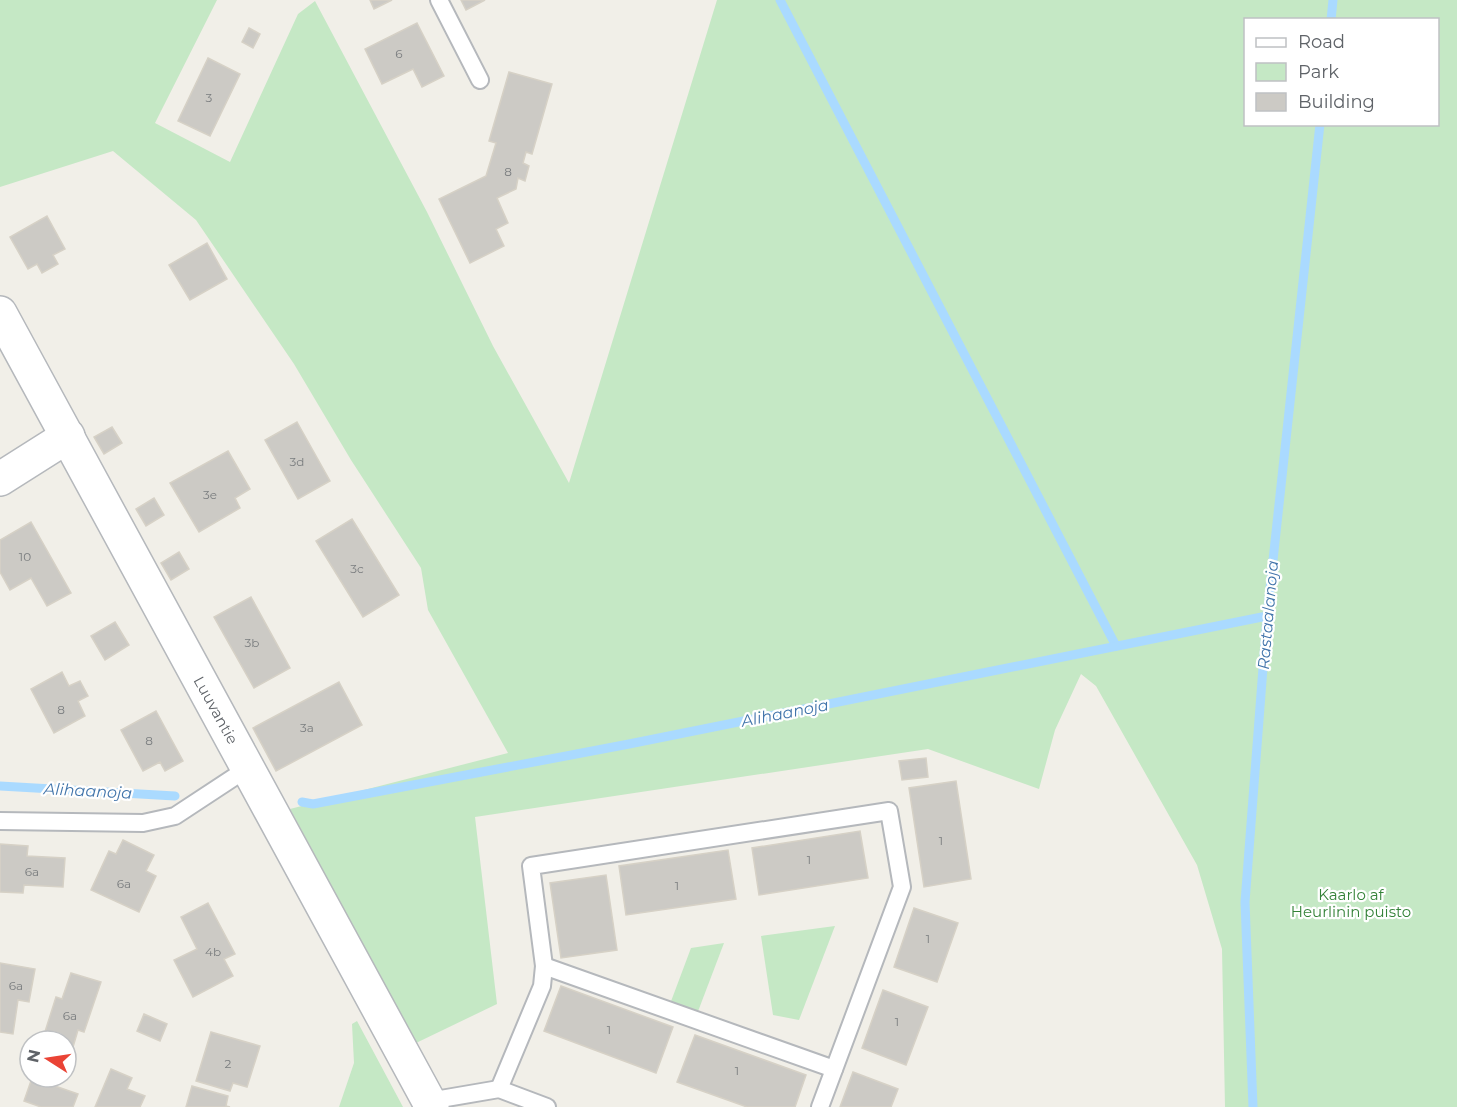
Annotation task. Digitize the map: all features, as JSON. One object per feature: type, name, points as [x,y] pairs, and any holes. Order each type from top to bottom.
[{"type":"street","name":"Luuvantie","points":[[0,314],[430,1104]]},
{"type":"street","points":[[0,479],[68,436]]},
{"type":"lane","points":[[439,0],[480,80]]},
{"type":"lane","points":[[0,821],[143,823],[175,816],[248,768]]},
{"type":"lane","points":[[499,1089],[542,986],[544,966],[531,866],[889,811],[902,887],[819,1107]]},
{"type":"lane","points":[[544,966],[834,1069]]},
{"type":"lane","points":[[430,1104],[499,1089],[547,1107]]},
{"type":"green space","name":"Kaarlo af Heurlinin puisto","points":[[0,0],[217,0],[155,123],[230,162],[298,14],[315,1],[427,212],[493,346],[569,483],[717,0],[1457,0],[1457,1107],[1225,1107],[1222,949],[1197,865],[1096,686],[1081,674],[1055,730],[1039,789],[928,749],[475,817],[497,1004],[416,1043],[290,809],[508,753],[428,610],[421,568],[351,460],[294,364],[196,220],[113,151],[0,187]]},
{"type":"green space","points":[[835,926],[799,1020],[773,1015],[761,936]]},
{"type":"green space","points":[[724,943],[697,1014],[670,1004],[691,948]]},
{"type":"green space","points":[[357,1021],[403,1107],[339,1107],[354,1063],[352,1024]]},
{"type":"building","points":[[370,0],[392,0],[374,9]]},
{"type":"building","points":[[461,0],[485,0],[466,10]]},
{"type":"building","points":[[417,23],[444,76],[422,87],[413,69],[382,84],[365,49]]},
{"type":"building","points":[[249,28],[260,34],[253,48],[242,42]]},
{"type":"building","points":[[208,58],[240,74],[210,136],[178,121]]},
{"type":"building","points":[[509,72],[552,84],[532,154],[526,152],[523,163],[529,166],[525,181],[518,178],[516,189],[497,198],[508,223],[496,229],[504,246],[470,263],[439,199],[486,176],[496,143],[489,141]]},
{"type":"building","points":[[47,216],[65,249],[53,255],[58,264],[42,273],[37,264],[28,269],[10,237]]},
{"type":"building","points":[[207,243],[227,279],[190,300],[169,265]]},
{"type":"building","points":[[297,422],[330,481],[298,499],[265,440]]},
{"type":"building","points":[[112,427],[122,443],[104,454],[94,437]]},
{"type":"building","points":[[228,451],[250,489],[235,498],[240,508],[199,532],[170,483]]},
{"type":"building","points":[[154,498],[164,515],[146,526],[136,509]]},
{"type":"building","points":[[352,519],[399,595],[363,617],[316,541]]},
{"type":"building","points":[[31,522],[71,593],[47,606],[31,578],[10,590],[0,572],[0,540]]},
{"type":"building","points":[[179,552],[189,569],[171,580],[161,563]]},
{"type":"building","points":[[251,597],[290,668],[254,688],[214,617]]},
{"type":"building","points":[[115,622],[129,645],[105,660],[91,636]]},
{"type":"building","points":[[62,672],[69,686],[80,681],[88,696],[78,701],[85,716],[54,733],[31,689]]},
{"type":"building","points":[[339,682],[362,725],[276,771],[253,728]]},
{"type":"building","points":[[156,711],[183,761],[165,771],[160,762],[143,771],[121,730]]},
{"type":"building","points":[[926,758],[928,777],[902,780],[899,761]]},
{"type":"building","points":[[956,781],[971,879],[924,887],[909,788]]},
{"type":"building","points":[[860,831],[868,878],[759,895],[752,848]]},
{"type":"building","points":[[123,840],[154,855],[146,871],[156,876],[139,912],[91,890],[109,851],[116,854]]},
{"type":"building","points":[[0,844],[28,846],[27,856],[65,858],[63,887],[24,885],[23,893],[0,892]]},
{"type":"building","points":[[728,850],[736,899],[626,915],[619,866]]},
{"type":"building","points":[[606,875],[617,950],[561,958],[550,883]]},
{"type":"building","points":[[208,903],[235,954],[224,959],[233,976],[193,997],[174,960],[197,949],[181,917]]},
{"type":"building","points":[[914,908],[958,923],[937,982],[894,967]]},
{"type":"building","points":[[0,963],[35,969],[29,1002],[18,1000],[13,1034],[0,1032]]},
{"type":"building","points":[[71,973],[101,982],[84,1032],[78,1029],[46,1029],[56,997],[62,999]]},
{"type":"building","points":[[561,986],[673,1027],[656,1073],[544,1031]]},
{"type":"building","points":[[883,990],[928,1007],[906,1065],[862,1048]]},
{"type":"building","points":[[144,1014],[167,1024],[160,1041],[137,1031]]},
{"type":"building","points":[[211,1032],[260,1046],[247,1087],[233,1083],[230,1091],[196,1081]]},
{"type":"building","points":[[695,1035],[806,1075],[795,1107],[747,1107],[677,1082]]},
{"type":"building","points":[[111,1069],[132,1078],[127,1089],[145,1096],[140,1107],[95,1107]]},
{"type":"building","points":[[853,1072],[898,1089],[891,1107],[840,1107]]},
{"type":"building","points":[[192,1086],[228,1096],[226,1106],[230,1107],[186,1107]]},
{"type":"building","points":[[28,1089],[64,1089],[78,1094],[73,1107],[41,1107],[24,1101]]},
{"type":"waterway","points":[[780,0],[1116,646]]},
{"type":"waterway","name":"Rastaalanoja","points":[[1331,18],[1333,0]]},
{"type":"waterway","name":"Alihaanoja","points":[[1253,1107],[1245,902],[1267,616],[1320,126]]},
{"type":"waterway","name":"Alihaanoja","points":[[302,802],[313,804],[629,744],[1267,616]]},
{"type":"waterway","name":"Alihaanoja","points":[[0,786],[175,796]]}]
